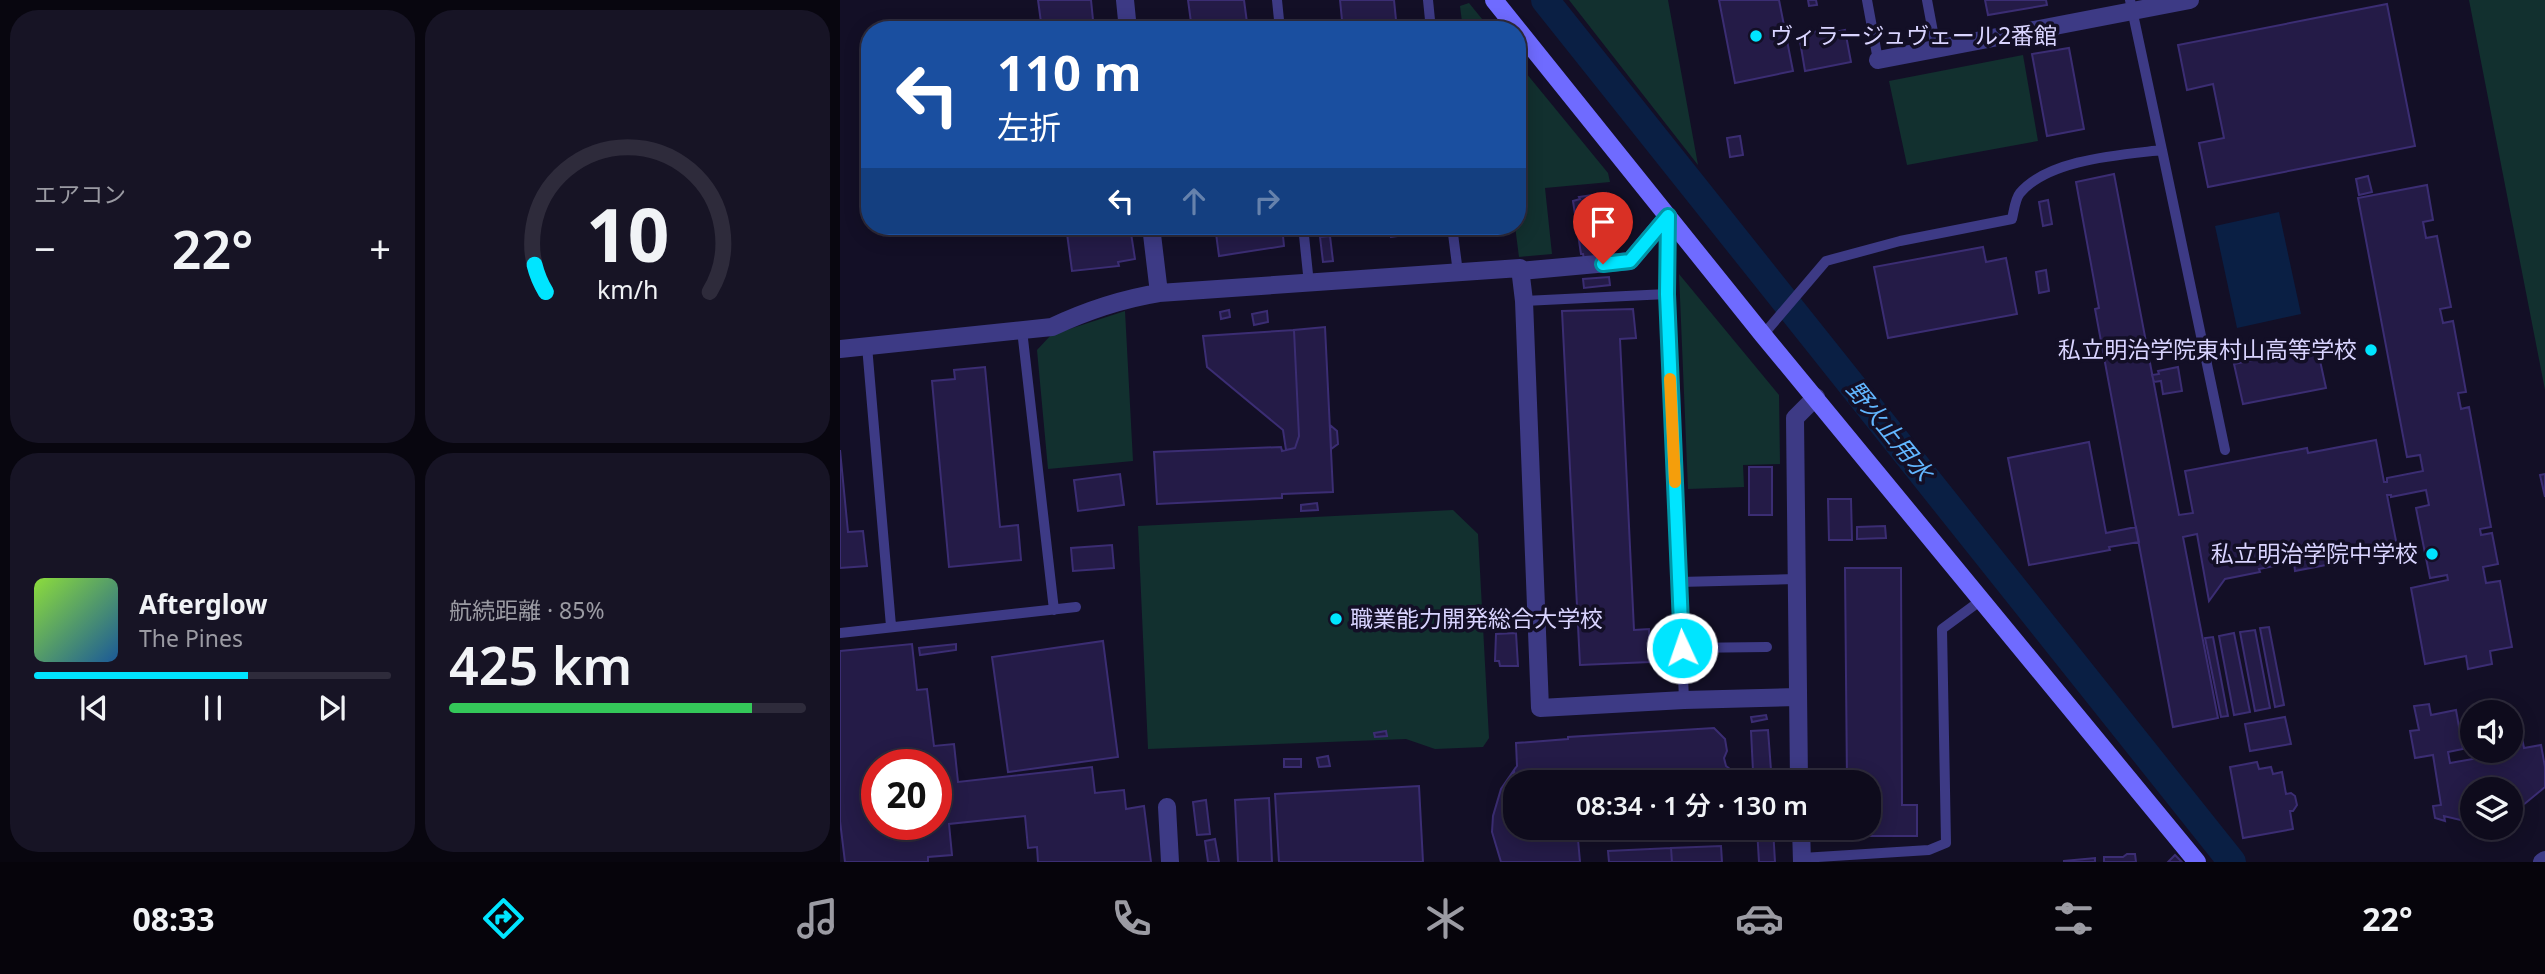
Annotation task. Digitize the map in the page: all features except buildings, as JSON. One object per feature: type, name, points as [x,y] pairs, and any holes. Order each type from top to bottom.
[{"type":"street","points":[[1125,0],[1127,21]]},
{"type":"street","points":[[1494,0],[1511,21]]},
{"type":"street","points":[[1878,60],[2132,6],[2190,0]]},
{"type":"street","points":[[1526,40],[1980,601],[2197,862]]},
{"type":"street","points":[[1520,271],[1630,261],[1668,216]]},
{"type":"street","points":[[1152,235],[1159,293]]},
{"type":"street","points":[[840,349],[1052,327],[1074,316],[1131,298],[1159,293],[1520,268],[1524,301],[1540,708],[1797,697]]},
{"type":"street","points":[[1799,770],[1795,418],[1816,397]]},
{"type":"street","points":[[1167,807],[1170,862]]},
{"type":"street","points":[[1801,840],[1802,860]]},
{"type":"lane","points":[[1277,0],[1279,21]]},
{"type":"lane","points":[[1427,0],[1430,21]]},
{"type":"lane","points":[[1867,0],[1878,60]]},
{"type":"lane","points":[[1927,0],[1936,48]]},
{"type":"lane","points":[[2132,6],[2225,450]]},
{"type":"lane","points":[[1763,335],[1826,261],[1900,241],[2012,219],[2018,195],[2044,174],[2097,158],[2162,150]]},
{"type":"lane","points":[[1668,216],[1667,294],[1684,700]]},
{"type":"lane","points":[[1304,235],[1309,284]]},
{"type":"lane","points":[[1453,235],[1458,272]]},
{"type":"lane","points":[[1524,301],[1667,294]]},
{"type":"lane","points":[[1022,330],[1054,610]]},
{"type":"lane","points":[[867,346],[891,626]]},
{"type":"lane","points":[[1679,583],[1796,579]]},
{"type":"lane","points":[[1802,860],[1929,850],[1946,843],[1942,629],[1980,601]]},
{"type":"lane","points":[[840,633],[1076,607]]},
{"type":"lane","points":[[1682,648],[1768,646]]},
{"type":"green space","points":[[1569,0],[1668,0],[1698,165]]},
{"type":"green space","points":[[2469,0],[2545,0],[2545,390]]},
{"type":"green space","points":[[1469,3],[1484,21],[1462,21],[1460,6]]},
{"type":"green space","points":[[2023,55],[2038,141],[1907,165],[1889,81]]},
{"type":"green space","points":[[1526,73],[1608,173],[1610,182],[1545,188],[1552,254],[1519,257],[1516,235],[1526,235]]},
{"type":"green space","points":[[1679,274],[1779,395],[1780,464],[1743,465],[1744,487],[1688,489]]},
{"type":"green space","points":[[1125,311],[1133,461],[1048,469],[1037,350],[1051,335]]},
{"type":"green space","points":[[1453,510],[1478,534],[1489,738],[1483,747],[1435,749],[1406,739],[1148,749],[1138,526]]},
{"type":"water","points":[[2279,212],[2301,314],[2237,328],[2215,226]]},
{"type":"waterway","name":"野火止用水","points":[[1545,0],[2232,862]]},
{"type":"slow traffic","points":[[1670,379],[1675,482]]},
{"type":"place","name":"ヴィラージュヴェール2番館","points":[[1756,36]]},
{"type":"place","name":"私立明治学院東村山高等学校","points":[[2371,350]]},
{"type":"place","name":"私立明治学院中学校","points":[[2432,554]]},
{"type":"place","name":"職業能力開発総合大学校","points":[[1336,619]]},
{"type":"route","points":[[1603,264],[1630,261],[1668,216],[1667,294],[1682,648]]}]
